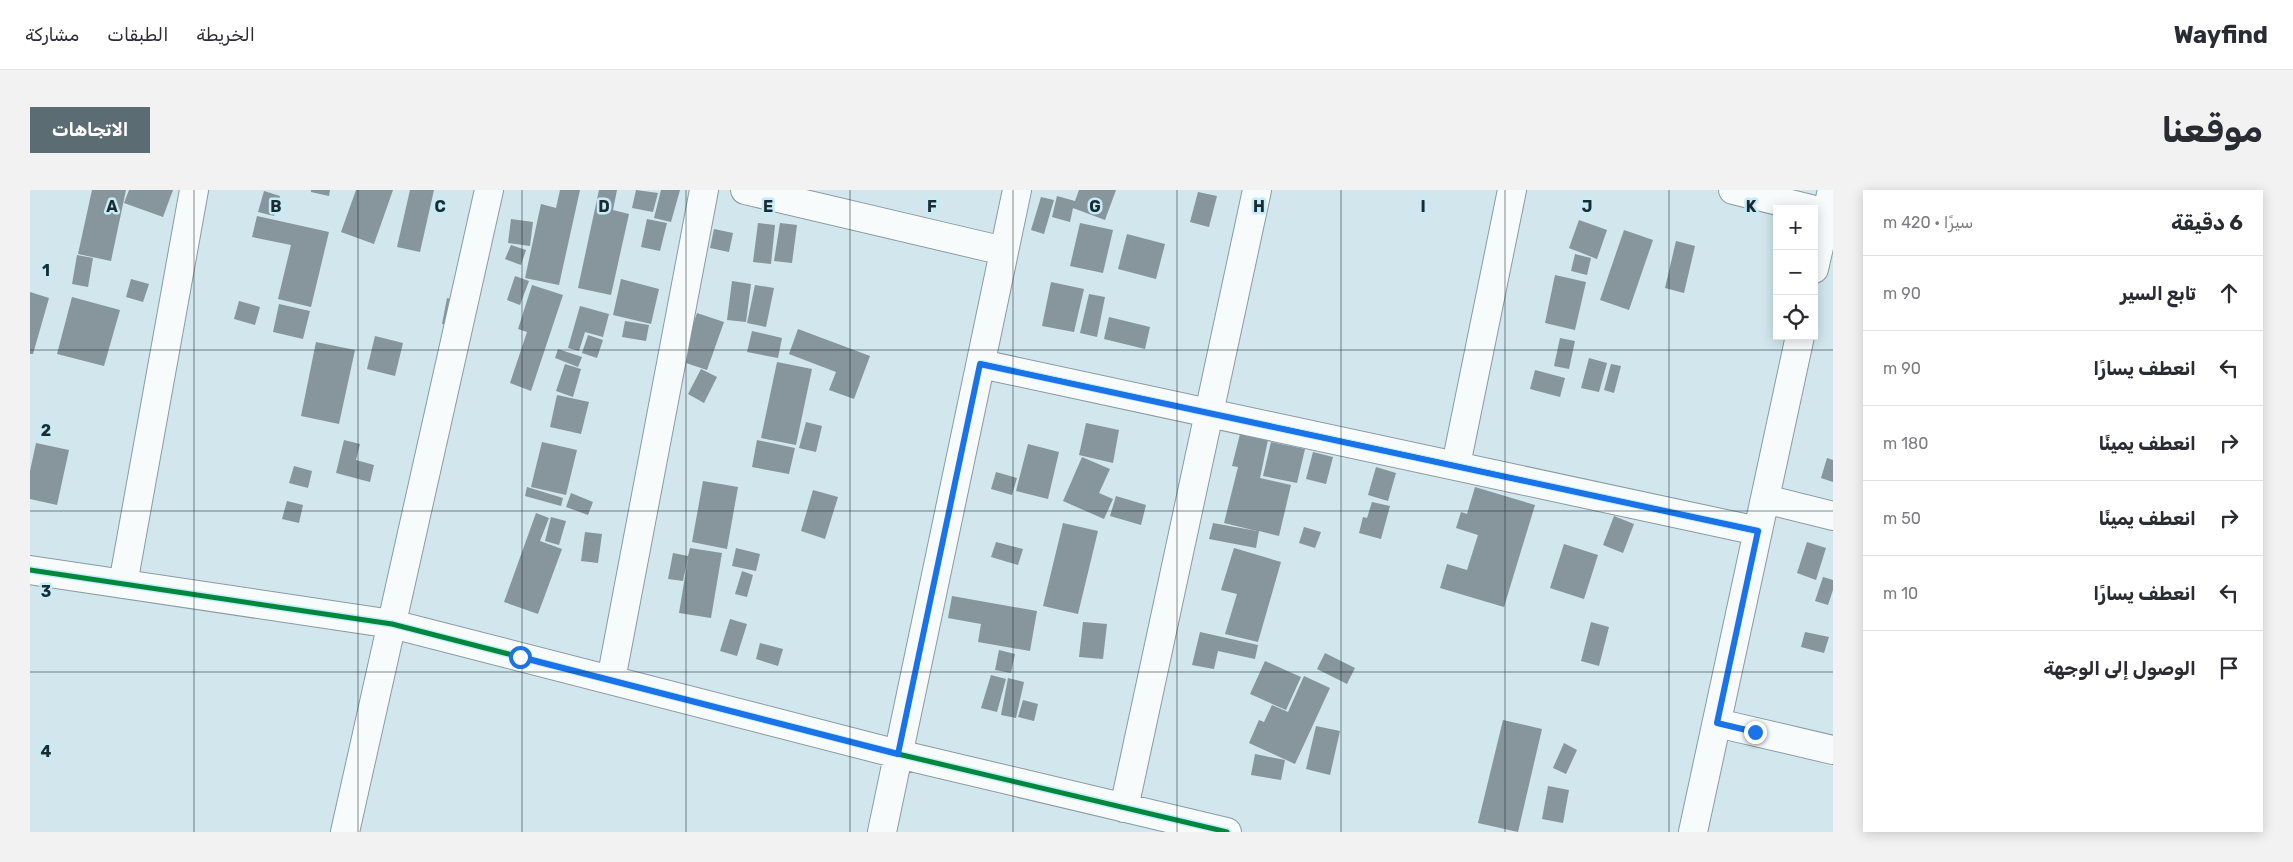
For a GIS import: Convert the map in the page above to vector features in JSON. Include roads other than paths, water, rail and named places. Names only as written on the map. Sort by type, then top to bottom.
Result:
[{"type":"street","points":[[123,584],[194,190]]},
{"type":"street","points":[[345,832],[490,190]]},
{"type":"street","points":[[611,680],[704,190]]},
{"type":"street","points":[[745,190],[1004,251]]},
{"type":"street","points":[[882,832],[1017,190]]},
{"type":"street","points":[[1124,808],[1257,190]]},
{"type":"street","points":[[1456,465],[1512,190]]},
{"type":"street","points":[[1734,190],[1821,205],[1816,250]]},
{"type":"street","points":[[1693,832],[1799,340]]},
{"type":"street","points":[[980,364],[1209,411],[1758,531]]},
{"type":"street","points":[[1765,499],[1833,516]]},
{"type":"street","points":[[30,570],[392,624],[898,754],[1226,832]]},
{"type":"street","points":[[1717,723],[1833,750]]}]
